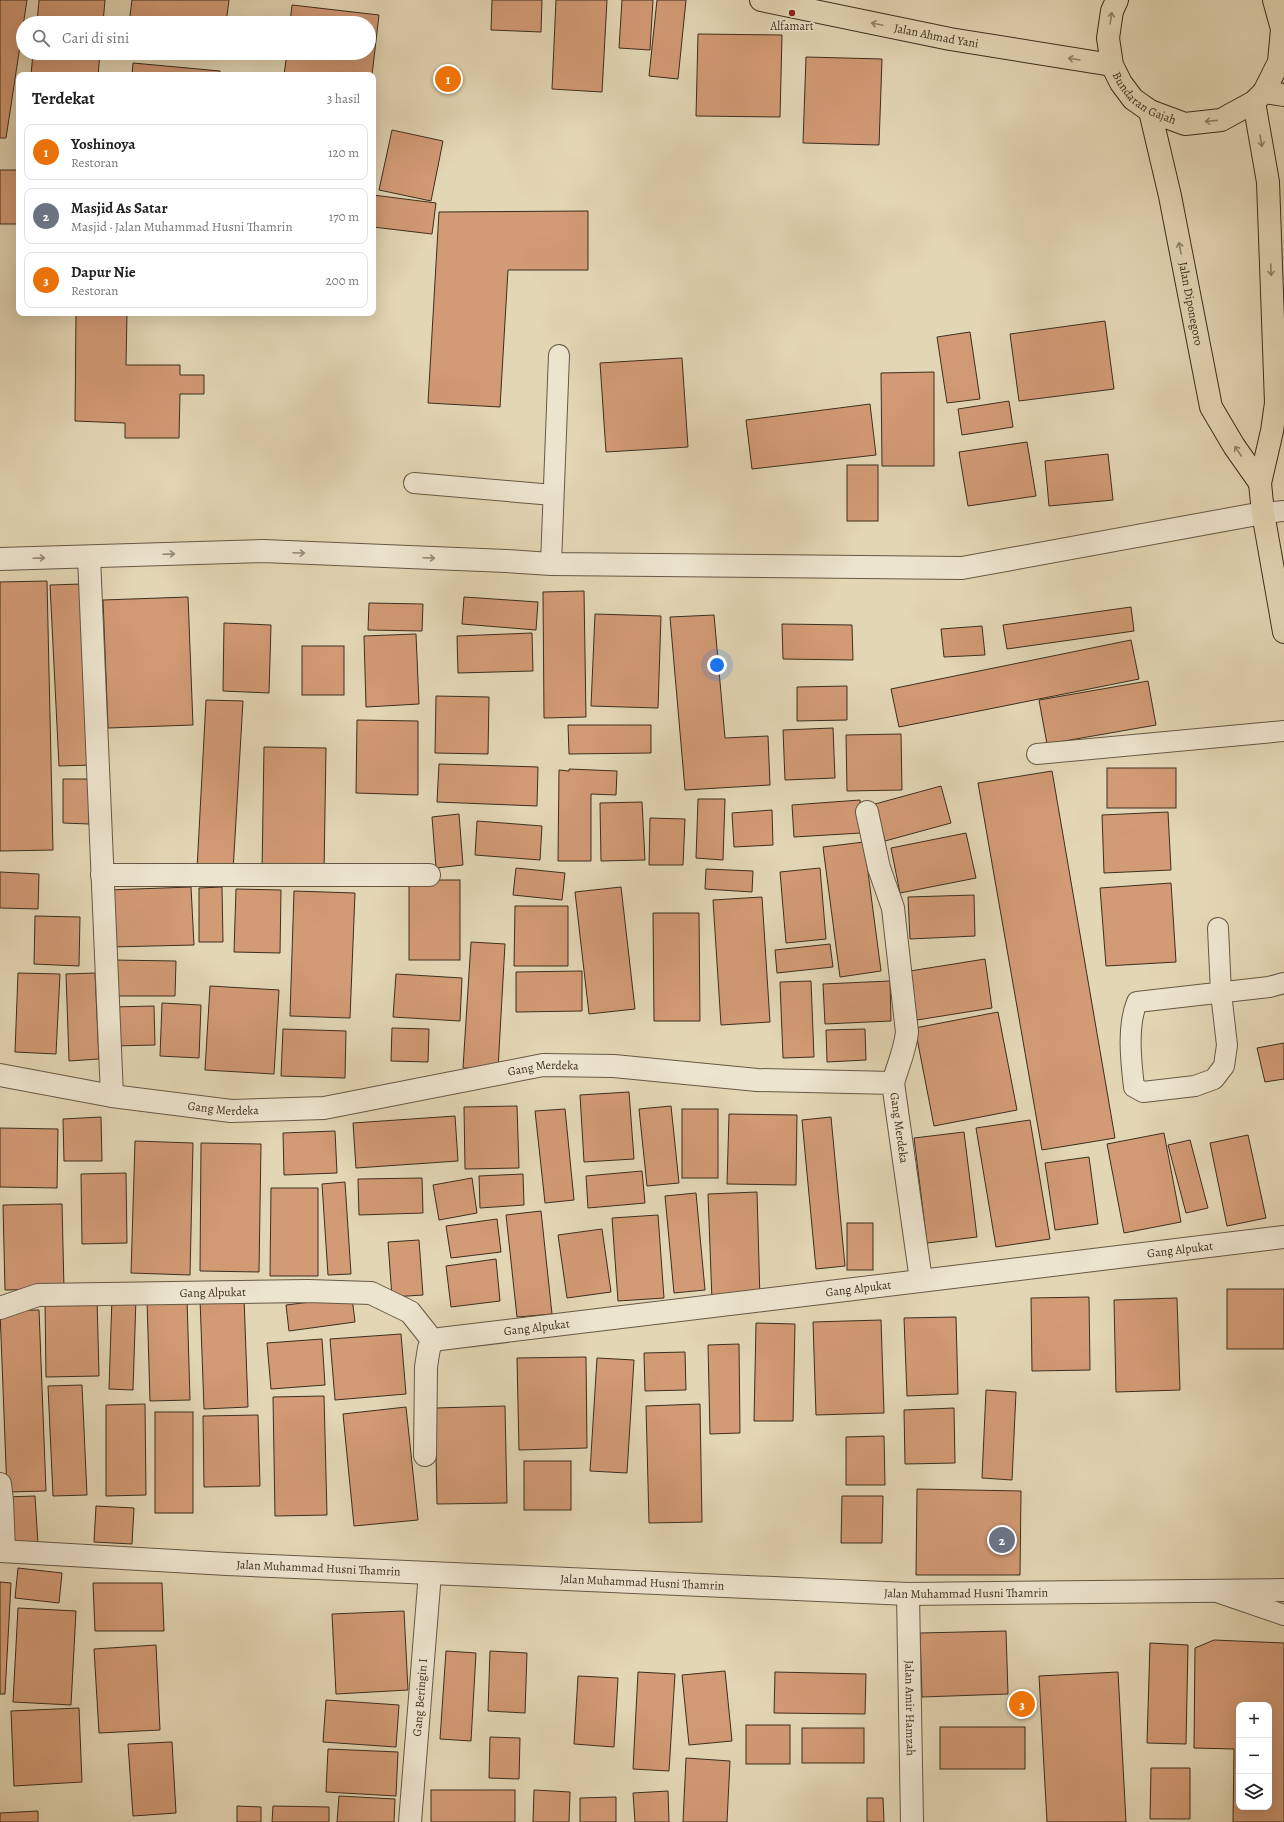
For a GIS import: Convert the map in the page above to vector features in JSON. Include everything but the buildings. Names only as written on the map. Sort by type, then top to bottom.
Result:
[{"type":"main road","name":"Jalan Ahmad Yani","points":[[761,0],[950,39],[1112,65]]},
{"type":"main road","name":"Bundaran Gajah","points":[[1117,0],[1112,11],[1108,38],[1112,65],[1121,83],[1133,99],[1150,112],[1185,124],[1221,120],[1267,96]]},
{"type":"main road","points":[[1267,96],[1279,62],[1282,29],[1274,0]]},
{"type":"main road","points":[[1278,0],[1284,2]]},
{"type":"main road","name":"Jalan Diponegoro","points":[[1260,484],[1280,403],[1268,182],[1267,96]]},
{"type":"main road","name":"Jalan Diponegoro","points":[[1150,112],[1170,196],[1211,407],[1234,446],[1260,484],[1274,512],[1284,632]]},
{"type":"street","points":[[0,559],[263,551],[551,564],[962,568],[1274,512]]},
{"type":"street","points":[[89,557],[112,1096]]},
{"type":"street","points":[[867,812],[879,868],[892,908],[907,1032],[905,1049],[898,1064],[893,1083]]},
{"type":"street","points":[[102,875],[429,875]]},
{"type":"street","name":"Gang Merdeka","points":[[0,1075],[112,1096],[231,1111],[324,1108],[543,1065],[614,1066],[758,1080],[893,1083],[921,1280]]},
{"type":"street","name":"Gang Alpukat","points":[[0,1308],[38,1295],[301,1291],[371,1292],[410,1312],[433,1341],[921,1280],[1284,1237]]},
{"type":"street","points":[[425,1455],[426,1367],[429,1348],[433,1341]]},
{"type":"street","points":[[0,1484],[2,1501],[2,1551]]},
{"type":"street","name":"Jalan Muhammad Husni Thamrin","points":[[2,1551],[430,1573],[908,1594],[1284,1590]]},
{"type":"street","name":"Gang Beringin I","points":[[410,1822],[430,1573]]},
{"type":"street","name":"Jalan Amir Hamzah","points":[[908,1594],[912,1822]]},
{"type":"lane","points":[[551,564],[559,355]]},
{"type":"lane","points":[[414,483],[553,495]]},
{"type":"lane","points":[[1037,754],[1284,731]]},
{"type":"lane","points":[[1218,928],[1221,993],[1227,1045],[1224,1066],[1214,1079],[1195,1086],[1143,1092],[1134,1088],[1131,1059],[1133,1011],[1137,1002],[1221,993],[1269,987],[1284,983]]},
{"type":"lane","points":[[1214,1591],[1284,1615]]},
{"type":"place","name":"Alfamart","points":[[792,13]]},
{"type":"place","name":"Yoshinoya","points":[[448,79]]},
{"type":"place","name":"Masjid As Satar","points":[[1002,1540]]},
{"type":"place","name":"Dapur Nie","points":[[1022,1704]]}]
